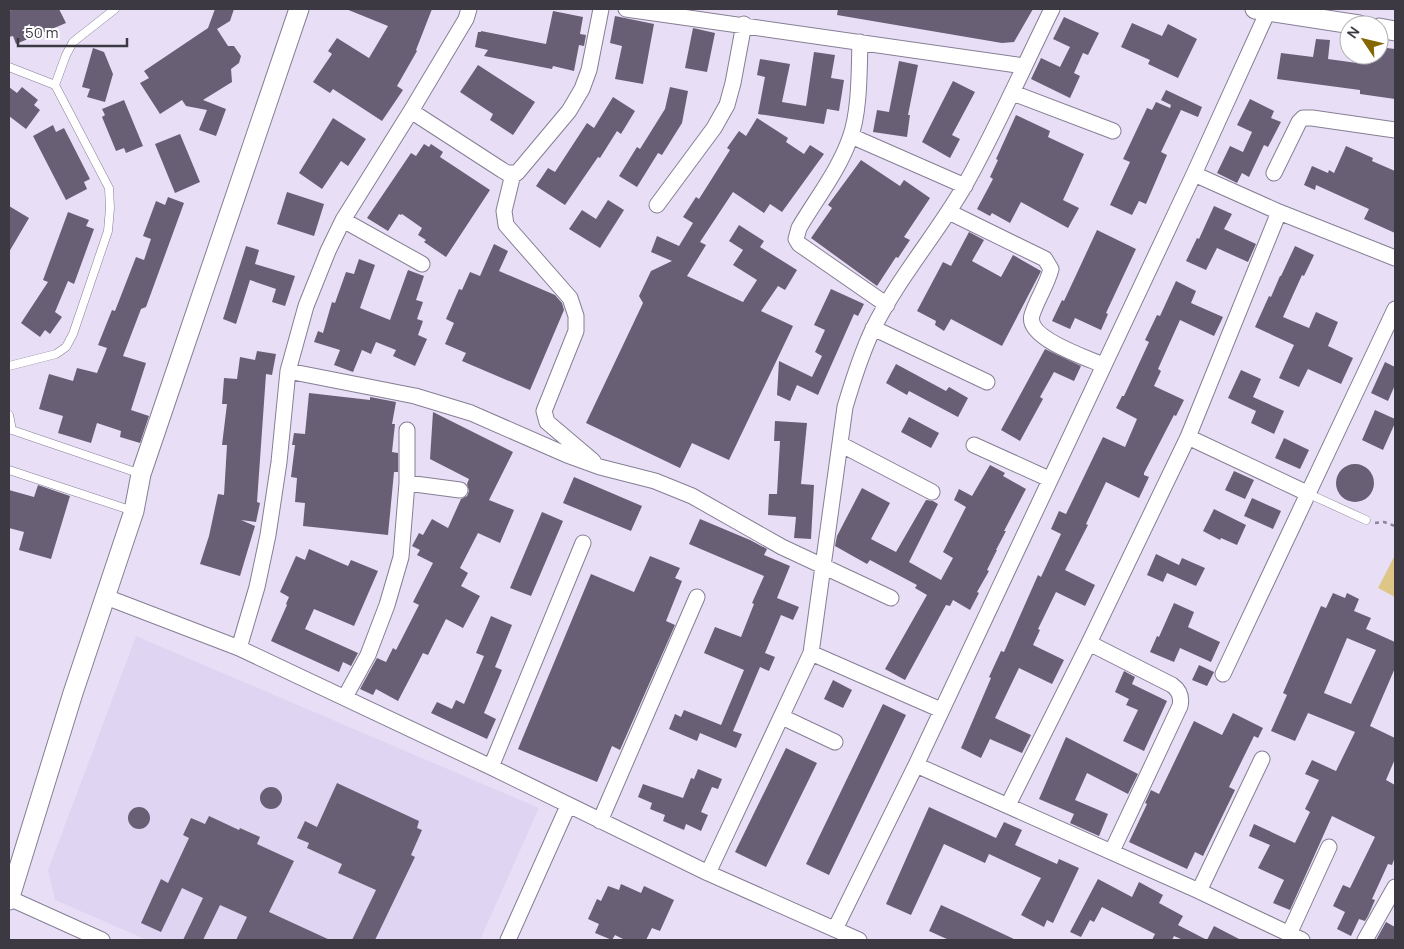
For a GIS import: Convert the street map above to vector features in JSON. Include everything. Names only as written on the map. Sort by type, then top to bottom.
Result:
[{"type":"street","points":[[102,940],[9,899],[73,693],[134,511],[141,474],[299,9]]},
{"type":"street","points":[[239,648],[257,587],[268,535],[279,462],[288,370],[306,306],[343,220],[466,19],[469,9]]},
{"type":"street","points":[[411,111],[502,170],[513,174],[517,173],[569,111],[582,89],[589,70],[601,9]]},
{"type":"street","points":[[626,9],[744,24],[1024,66]]},
{"type":"street","points":[[708,873],[811,653],[845,407],[856,369],[874,328],[887,305],[965,186],[1013,92],[1052,9]]},
{"type":"street","points":[[106,597],[239,648],[491,767],[600,822],[847,936],[940,710],[1194,174],[1262,10],[1339,22]]},
{"type":"street","points":[[657,205],[714,128],[727,105],[744,24]]},
{"type":"street","points":[[860,42],[857,92],[851,136],[841,159],[799,228],[796,239],[799,244],[887,305]]},
{"type":"street","points":[[1013,92],[1113,131]]},
{"type":"street","points":[[1274,173],[1299,122],[1303,118],[1395,130]]},
{"type":"street","points":[[851,136],[965,186]]},
{"type":"street","points":[[513,174],[504,211],[506,224],[570,298],[576,316],[576,331],[544,411],[547,422],[600,467]]},
{"type":"street","points":[[1194,174],[1279,212],[1395,258]]},
{"type":"street","points":[[948,212],[1045,259],[1051,269],[1031,318],[1034,329],[1049,341],[1103,365]]},
{"type":"street","points":[[1008,805],[1089,643],[1188,437],[1279,212]]},
{"type":"street","points":[[343,220],[422,264]]},
{"type":"street","points":[[1223,674],[1395,309]]},
{"type":"street","points":[[874,328],[987,382]]},
{"type":"street","points":[[288,370],[415,396],[471,413],[567,455],[600,467],[655,481],[692,496],[782,547],[891,598]]},
{"type":"street","points":[[345,698],[368,655],[393,586],[401,557],[407,483],[407,430]]},
{"type":"street","points":[[1188,437],[1309,494]]},
{"type":"street","points":[[840,444],[932,492]]},
{"type":"street","points":[[974,445],[1050,479]]},
{"type":"street","points":[[407,483],[460,490]]},
{"type":"street","points":[[491,767],[583,543]]},
{"type":"street","points":[[600,822],[697,597]]},
{"type":"street","points":[[1089,643],[1172,685],[1177,689],[1181,701],[1112,851]]},
{"type":"street","points":[[811,653],[940,710]]},
{"type":"street","points":[[782,717],[835,742]]},
{"type":"street","points":[[1199,891],[1262,759]]},
{"type":"street","points":[[916,765],[1112,851],[1295,938],[1329,847]]},
{"type":"street","points":[[508,940],[568,806]]},
{"type":"street","points":[[1365,940],[1395,887]]},
{"type":"lane","points":[[56,85],[66,55],[74,42],[115,9]]},
{"type":"lane","points":[[9,67],[56,85],[110,188],[108,231],[73,334],[66,346],[56,354],[9,366]]},
{"type":"lane","points":[[9,415],[10,429],[141,474]]},
{"type":"lane","points":[[9,470],[134,511]]},
{"type":"lane","points":[[1309,494],[1366,520]]},
{"type":"path","points":[[1366,520],[1375,523],[1384,522],[1395,526]]},
{"type":"shaded area","points":[[1395,555],[1395,597],[1378,588]]},
{"type":"shaded area","points":[[136,636],[539,808],[480,940],[147,940],[55,900],[48,870]]},
{"type":"building","points":[[13,9],[59,9],[66,23],[16,44],[13,36],[9,37],[9,11]]},
{"type":"building","points":[[215,9],[234,9],[230,21],[217,29],[228,46],[234,46],[241,56],[239,63],[231,69],[232,82],[203,100],[226,109],[216,136],[199,130],[207,110],[186,106],[182,100],[160,114],[140,83],[149,78],[144,71],[208,28]]},
{"type":"building","points":[[346,9],[432,9],[417,51],[397,86],[403,90],[382,121],[333,89],[330,93],[313,82],[332,54],[328,51],[337,38],[369,58],[388,26]]},
{"type":"building","points":[[838,9],[1033,9],[1014,42],[1002,43],[837,15]]},
{"type":"building","points":[[553,11],[583,17],[580,34],[586,35],[584,46],[579,45],[574,71],[553,66],[552,69],[484,56],[488,50],[475,47],[478,32],[481,31],[546,44]]},
{"type":"building","points":[[615,16],[654,24],[643,84],[615,79],[622,46],[610,43]]},
{"type":"building","points":[[1064,17],[1099,33],[1088,55],[1083,53],[1074,73],[1080,76],[1070,98],[1031,79],[1041,58],[1060,67],[1070,47],[1053,39]]},
{"type":"building","points":[[1132,23],[1162,36],[1168,24],[1197,39],[1178,78],[1148,64],[1150,60],[1121,47]]},
{"type":"building","points":[[693,28],[715,33],[707,72],[685,68]]},
{"type":"building","points":[[1316,39],[1330,40],[1328,59],[1339,61],[1339,65],[1389,65],[1389,48],[1395,49],[1395,99],[1360,94],[1360,90],[1277,79],[1281,53],[1313,57]]},
{"type":"building","points":[[93,48],[104,52],[113,74],[105,102],[87,97],[90,89],[82,87]]},
{"type":"building","points":[[814,52],[835,55],[831,78],[844,80],[839,111],[827,109],[824,124],[758,114],[765,77],[757,75],[760,59],[790,64],[782,102],[806,106]]},
{"type":"building","points":[[899,61],[918,65],[908,115],[910,115],[907,137],[873,132],[877,110],[889,112]]},
{"type":"building","points":[[478,65],[535,102],[513,135],[490,120],[493,114],[460,92]]},
{"type":"building","points":[[953,81],[975,92],[952,135],[960,139],[950,158],[922,142]]},
{"type":"building","points":[[9,87],[17,93],[22,87],[38,100],[34,105],[40,110],[26,129],[9,116]]},
{"type":"building","points":[[670,87],[688,91],[682,123],[662,155],[658,153],[637,187],[619,176],[637,147],[640,149],[665,109]]},
{"type":"building","points":[[1166,90],[1202,107],[1198,117],[1181,110],[1161,152],[1167,155],[1146,204],[1139,201],[1132,215],[1110,205],[1130,162],[1123,159],[1147,108],[1152,110],[1156,102],[1170,108],[1171,105],[1161,100]]},
{"type":"building","points":[[613,97],[635,111],[621,134],[617,131],[600,158],[598,157],[565,205],[536,186],[548,168],[555,172],[587,123],[594,128]]},
{"type":"building","points":[[1250,99],[1274,111],[1271,118],[1281,122],[1268,147],[1264,145],[1249,177],[1242,173],[1237,183],[1217,173],[1230,146],[1243,152],[1252,132],[1237,125]]},
{"type":"building","points":[[124,100],[143,146],[126,153],[124,148],[116,151],[102,117],[105,115],[102,109]]},
{"type":"building","points":[[1016,115],[1050,131],[1048,137],[1084,154],[1063,200],[1079,208],[1068,228],[1021,202],[1010,223],[992,213],[990,216],[977,209],[993,179],[990,177],[998,160],[996,159]]},
{"type":"building","points":[[333,118],[366,139],[348,166],[341,161],[322,189],[299,173]]},
{"type":"building","points":[[757,118],[788,138],[786,142],[804,154],[810,145],[824,154],[782,212],[770,204],[764,213],[733,192],[700,242],[706,245],[687,276],[743,302],[757,280],[733,265],[743,250],[729,241],[739,225],[764,241],[760,247],[797,270],[785,290],[778,286],[761,311],[793,326],[729,460],[692,443],[680,468],[586,423],[643,303],[639,296],[651,271],[672,261],[651,252],[657,236],[679,246],[693,223],[683,217],[696,197],[699,199],[730,150],[727,148],[739,131],[746,136]]},
{"type":"building","points":[[53,125],[56,132],[64,128],[90,179],[84,182],[87,189],[66,200],[33,136]]},
{"type":"building","points":[[180,134],[200,182],[175,193],[155,144]]},
{"type":"building","points":[[424,144],[429,147],[431,144],[443,152],[440,157],[490,190],[446,257],[424,242],[426,240],[418,235],[422,228],[402,214],[399,214],[388,231],[367,218],[411,153],[416,156]]},
{"type":"building","points":[[1346,146],[1373,158],[1372,161],[1395,171],[1395,233],[1364,219],[1369,209],[1316,185],[1315,190],[1304,185],[1312,166],[1328,173],[1329,170],[1334,173]]},
{"type":"building","points":[[861,160],[900,186],[904,180],[930,198],[904,237],[910,240],[877,286],[811,238],[832,208],[828,205]]},
{"type":"building","points":[[287,192],[324,204],[314,236],[277,224]]},
{"type":"building","points":[[168,197],[184,203],[146,307],[141,309],[123,356],[146,363],[131,410],[149,416],[140,443],[120,437],[121,431],[97,423],[91,443],[58,433],[63,416],[39,409],[49,374],[73,381],[77,368],[97,373],[107,348],[98,345],[112,310],[115,311],[136,257],[144,260],[151,239],[143,236],[156,201],[165,205]]},
{"type":"building","points":[[608,200],[624,210],[600,248],[569,229],[582,210],[596,219]]},
{"type":"building","points":[[9,206],[29,218],[9,252]]},
{"type":"building","points":[[1214,206],[1232,214],[1224,229],[1256,244],[1248,262],[1217,248],[1206,270],[1186,261],[1197,238],[1199,239]]},
{"type":"building","points":[[68,212],[89,220],[86,226],[94,229],[74,284],[68,281],[55,312],[62,317],[50,334],[45,330],[40,337],[21,323],[48,282],[43,280]]},
{"type":"building","points":[[1097,230],[1136,249],[1106,313],[1108,314],[1101,330],[1075,318],[1070,329],[1052,321],[1062,300],[1064,301]]},
{"type":"building","points":[[969,232],[984,240],[972,261],[1001,277],[1013,255],[1041,271],[1002,346],[951,319],[944,331],[935,325],[936,321],[917,311],[943,262],[951,266]]},
{"type":"building","points":[[494,244],[508,251],[499,271],[555,295],[562,303],[564,310],[530,390],[462,361],[466,353],[445,344],[454,323],[446,319],[459,289],[462,290],[470,272],[480,276]]},
{"type":"building","points":[[246,246],[259,250],[255,264],[295,276],[285,306],[272,302],[276,289],[250,280],[236,324],[223,319]]},
{"type":"building","points":[[1295,246],[1314,255],[1304,276],[1302,275],[1283,317],[1309,328],[1316,312],[1338,322],[1328,346],[1353,358],[1341,384],[1308,369],[1299,387],[1279,378],[1294,345],[1255,327]]},
{"type":"building","points":[[359,259],[375,265],[360,308],[390,320],[408,270],[424,276],[416,300],[423,302],[417,319],[423,321],[418,335],[427,339],[415,366],[393,356],[396,350],[376,342],[371,354],[362,350],[353,372],[334,365],[340,350],[314,342],[318,331],[323,333],[332,302],[335,303],[346,272],[354,274]]},
{"type":"building","points":[[1176,281],[1196,291],[1191,303],[1223,317],[1214,336],[1180,320],[1158,369],[1161,371],[1154,386],[1184,400],[1176,416],[1174,415],[1144,473],[1144,475],[1149,477],[1139,498],[1106,482],[1086,524],[1088,525],[1065,570],[1095,585],[1085,606],[1056,592],[1038,629],[1040,630],[1033,645],[1064,660],[1052,684],[1019,668],[995,718],[1031,735],[1022,753],[990,739],[981,758],[961,748],[991,678],[989,677],[1001,651],[1004,652],[1038,575],[1041,577],[1061,534],[1051,529],[1059,511],[1066,514],[1103,437],[1125,447],[1137,419],[1116,408],[1122,396],[1124,396],[1149,342],[1145,340],[1157,315],[1160,316]]},
{"type":"building","points":[[831,289],[864,304],[858,316],[854,314],[818,395],[797,385],[790,401],[777,395],[779,361],[812,377],[822,356],[815,352],[825,330],[814,325]]},
{"type":"building","points":[[1045,349],[1081,366],[1074,381],[1054,372],[1040,397],[1043,399],[1020,441],[1001,430]]},
{"type":"building","points":[[257,351],[276,354],[272,375],[266,374],[257,502],[260,503],[256,522],[241,520],[255,526],[240,576],[200,564],[209,536],[218,494],[224,495],[227,445],[222,445],[227,404],[222,404],[224,378],[237,379],[240,357],[255,360]]},
{"type":"building","points":[[1385,362],[1395,367],[1395,385],[1388,401],[1371,393]]},
{"type":"building","points":[[896,364],[946,391],[949,387],[968,398],[958,417],[909,391],[907,395],[886,383]]},
{"type":"building","points":[[1241,370],[1261,379],[1253,397],[1284,411],[1274,434],[1251,423],[1256,411],[1228,398]]},
{"type":"building","points":[[309,393],[370,400],[370,397],[396,402],[392,424],[395,424],[392,452],[398,453],[398,472],[394,472],[388,535],[303,526],[305,503],[295,502],[297,478],[291,477],[295,445],[292,445],[294,433],[305,434]]},
{"type":"building","points":[[1375,410],[1395,419],[1383,450],[1362,440]]},
{"type":"building","points":[[433,412],[513,452],[489,500],[514,510],[500,543],[478,533],[460,568],[468,573],[461,586],[480,596],[463,628],[446,619],[428,655],[423,653],[398,701],[376,689],[373,695],[360,689],[377,658],[386,662],[393,648],[396,650],[419,605],[413,602],[433,563],[417,555],[420,550],[412,546],[419,533],[423,535],[432,519],[448,528],[461,499],[467,496],[469,491],[467,484],[469,479],[430,459]]},
{"type":"building","points":[[909,417],[939,433],[931,448],[901,432]]},
{"type":"building","points":[[775,421],[807,423],[801,484],[814,485],[811,539],[794,538],[796,517],[768,515],[769,494],[777,494],[780,441],[774,441]]},
{"type":"building","points":[[1284,438],[1309,450],[1300,469],[1275,458]]},
{"type":"building","points":[[1355,464],[1362,465],[1368,470],[1373,476],[1373,490],[1368,496],[1362,501],[1355,502],[1348,501],[1342,496],[1337,490],[1336,483],[1337,476],[1342,470],[1348,465]]},
{"type":"building","points":[[990,465],[1005,473],[1003,476],[1026,489],[1004,531],[1006,531],[987,570],[989,571],[977,592],[979,593],[970,610],[953,600],[950,606],[946,605],[905,680],[885,669],[927,595],[915,588],[917,585],[870,560],[867,564],[835,546],[837,536],[862,488],[890,503],[871,539],[896,552],[926,500],[933,501],[938,504],[909,562],[941,580],[953,558],[943,552],[966,507],[954,500],[959,489],[972,496]]},
{"type":"building","points":[[1234,471],[1254,480],[1245,499],[1225,490]]},
{"type":"building","points":[[574,477],[642,506],[631,531],[563,503]]},
{"type":"building","points":[[38,485],[70,496],[51,559],[19,550],[24,532],[9,528],[9,490],[34,497]]},
{"type":"building","points":[[1252,498],[1281,511],[1273,529],[1244,516]]},
{"type":"building","points":[[1214,509],[1246,525],[1237,545],[1221,538],[1220,540],[1203,531]]},
{"type":"building","points":[[542,512],[563,521],[531,596],[510,588]]},
{"type":"building","points":[[700,519],[750,540],[767,549],[764,555],[790,566],[777,598],[799,607],[793,620],[781,615],[765,653],[775,657],[769,671],[760,667],[733,731],[742,734],[736,748],[700,733],[697,741],[669,729],[675,714],[681,717],[684,710],[721,725],[744,670],[704,653],[715,627],[741,637],[754,604],[752,603],[764,576],[689,544]]},
{"type":"building","points":[[309,549],[348,566],[351,560],[378,571],[354,626],[314,609],[305,629],[358,653],[351,666],[343,662],[339,672],[271,641],[289,597],[280,592],[296,556],[305,560]]},
{"type":"building","points":[[1156,554],[1179,565],[1182,558],[1205,568],[1196,586],[1167,573],[1163,582],[1147,575]]},
{"type":"building","points":[[650,556],[680,568],[675,578],[682,581],[666,621],[675,625],[620,750],[612,746],[597,782],[518,749],[591,574],[634,592]]},
{"type":"building","points":[[1333,593],[1345,598],[1347,593],[1359,599],[1354,611],[1371,618],[1366,629],[1395,642],[1395,668],[1370,726],[1395,738],[1395,759],[1386,780],[1395,785],[1395,857],[1392,865],[1388,864],[1372,899],[1375,900],[1368,916],[1365,921],[1359,919],[1351,936],[1337,929],[1345,912],[1333,906],[1343,885],[1350,888],[1375,837],[1332,816],[1290,910],[1273,903],[1284,880],[1258,868],[1270,845],[1249,836],[1254,824],[1295,843],[1310,812],[1305,809],[1319,780],[1305,774],[1312,760],[1336,771],[1355,732],[1308,713],[1295,741],[1271,731],[1287,695],[1283,693],[1321,606],[1326,608]],"holes":[[[1347,638],[1376,650],[1351,704],[1324,693]]]},
{"type":"building","points":[[1174,603],[1194,612],[1188,627],[1220,642],[1211,662],[1180,648],[1174,662],[1150,652]]},
{"type":"building","points":[[491,616],[512,625],[495,667],[502,670],[484,713],[496,719],[487,739],[431,713],[437,702],[452,709],[456,700],[464,704],[484,656],[476,653]]},
{"type":"building","points":[[1199,665],[1214,672],[1207,686],[1192,680]]},
{"type":"building","points":[[1124,671],[1135,677],[1132,684],[1167,701],[1144,751],[1123,741],[1138,710],[1126,705],[1129,699],[1115,692]]},
{"type":"building","points":[[833,680],[852,690],[843,708],[824,699]]},
{"type":"building","points":[[883,704],[906,715],[829,875],[806,864]]},
{"type":"building","points":[[1233,713],[1263,728],[1258,738],[1254,736],[1229,787],[1235,790],[1203,856],[1195,852],[1187,869],[1129,842],[1147,804],[1145,803],[1151,790],[1159,794],[1194,721],[1222,735]]},
{"type":"building","points":[[1066,737],[1138,774],[1128,794],[1087,773],[1075,800],[1108,814],[1099,836],[1070,823],[1074,814],[1039,799]]},
{"type":"building","points":[[786,748],[817,763],[766,867],[735,852]]},
{"type":"building","points":[[698,769],[722,779],[718,789],[712,787],[701,812],[708,815],[701,831],[686,824],[684,830],[663,821],[665,815],[650,809],[652,803],[638,797],[643,784],[683,798],[691,778],[694,779]]},
{"type":"building","points":[[337,783],[419,821],[417,828],[422,830],[411,855],[415,857],[375,940],[352,940],[376,890],[338,873],[342,864],[307,848],[309,843],[297,838],[305,821],[317,827]]},
{"type":"building","points":[[271,787],[279,790],[282,798],[279,806],[271,809],[263,806],[260,798],[263,790]]},
{"type":"building","points":[[139,807],[147,810],[150,818],[147,826],[139,829],[131,826],[128,818],[131,810]]},
{"type":"building","points":[[929,807],[996,838],[1004,822],[1022,830],[1015,845],[1057,864],[1059,859],[1079,868],[1053,923],[1047,920],[1044,927],[1021,915],[1041,878],[989,854],[985,863],[944,844],[911,915],[886,904]]},
{"type":"building","points":[[209,816],[239,830],[240,828],[260,837],[257,844],[294,861],[269,912],[330,940],[236,940],[247,917],[220,905],[203,940],[183,940],[203,898],[182,888],[161,932],[141,923],[161,879],[168,883],[189,838],[183,835],[191,818],[205,824]]},
{"type":"building","points":[[1098,879],[1132,897],[1139,882],[1163,895],[1159,903],[1183,916],[1178,925],[1207,940],[1183,940],[1174,936],[1172,940],[1152,940],[1155,934],[1102,907],[1094,922],[1090,920],[1081,937],[1070,932]]},
{"type":"building","points":[[621,884],[641,893],[644,886],[674,900],[660,931],[652,928],[646,940],[625,940],[615,935],[612,940],[595,933],[599,924],[588,919],[597,899],[601,901],[608,886],[619,890]]},
{"type":"building","points":[[941,905],[1016,940],[949,940],[929,931]]},
{"type":"building","points":[[1386,922],[1395,927],[1395,940],[1376,940]]},
{"type":"building","points":[[1214,926],[1241,940],[1207,940]]}]
